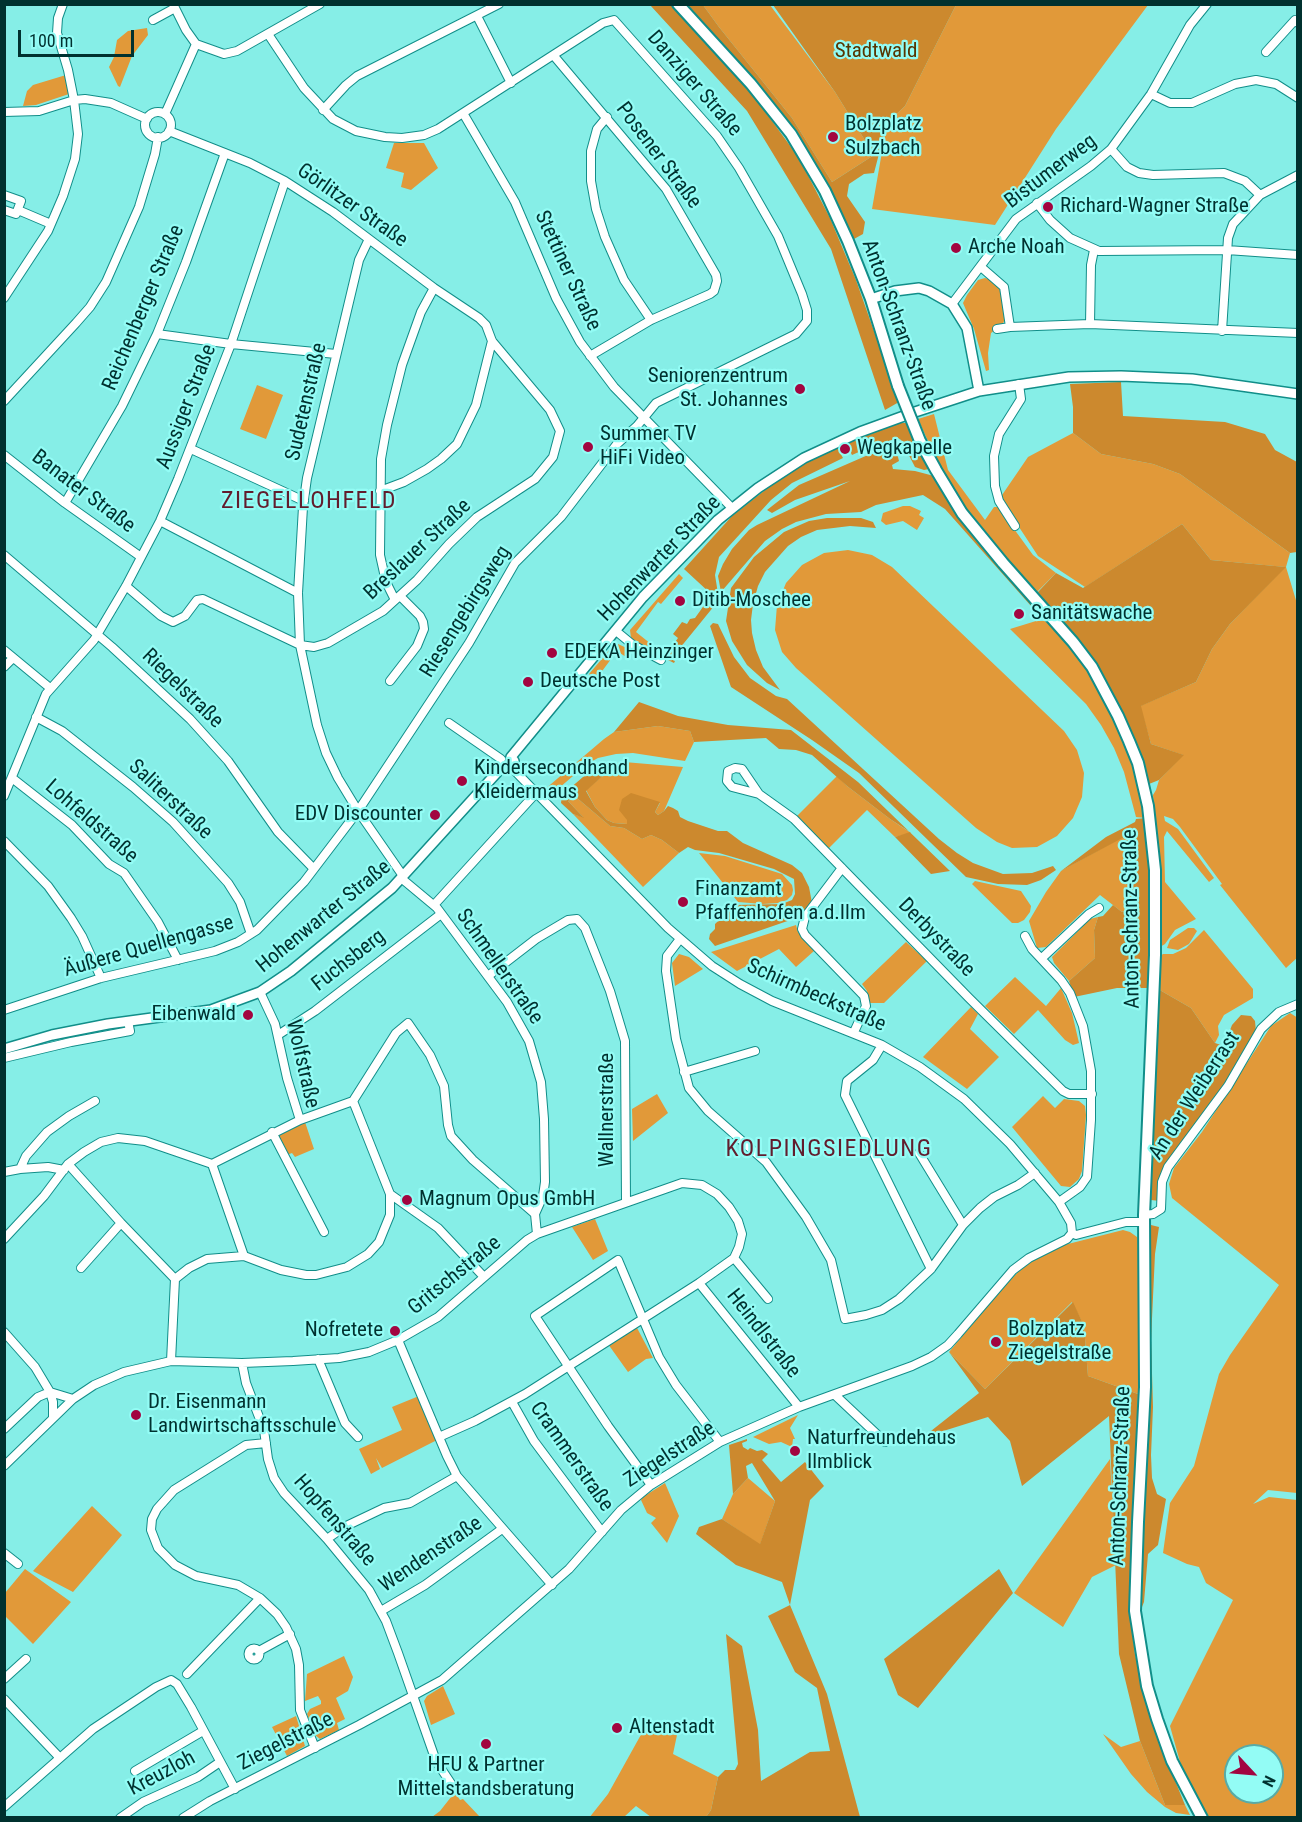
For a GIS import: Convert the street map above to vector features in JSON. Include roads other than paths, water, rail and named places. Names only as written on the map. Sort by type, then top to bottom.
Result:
[{"type":"main road","name":"Anton-Schranz-Straße","points":[[678,4],[751,84],[791,134],[825,191],[848,241],[872,299],[898,386],[920,441],[962,513],[1088,661],[1118,716],[1137,763],[1148,806],[1155,870],[1155,955],[1144,1218],[1145,1387],[1136,1611],[1147,1686],[1157,1719],[1172,1761],[1202,1818]]},
{"type":"street","points":[[4,298],[8,285],[38,248],[51,224],[66,189],[75,159],[78,134],[74,100],[57,33],[58,18],[63,4]]},
{"type":"street","points":[[153,20],[174,6],[196,44],[219,53],[233,53],[320,4]]},
{"type":"street","points":[[323,110],[357,76],[499,4]]},
{"type":"street","name":"Bistumerweg","points":[[952,304],[1016,219],[1091,166],[1111,149],[1151,94],[1190,25],[1207,4]]},
{"type":"street","points":[[477,16],[511,83]]},
{"type":"street","name":"Danziger Straße","points":[[268,34],[304,88],[323,110],[356,131],[385,138],[402,138],[431,132],[607,21],[614,20],[618,23],[711,129],[729,153],[778,236],[807,310],[807,321],[796,334],[656,403],[644,417]]},
{"type":"street","points":[[1266,52],[1294,20],[1298,22]]},
{"type":"street","points":[[165,114],[196,44]]},
{"type":"street","name":"Posener Straße","points":[[554,56],[666,189],[716,275],[716,286],[710,294],[651,320],[590,356]]},
{"type":"street","points":[[1151,94],[1170,103],[1192,103],[1235,84],[1256,80],[1276,84],[1298,98]]},
{"type":"street","points":[[4,112],[39,111],[74,100],[86,99],[111,103],[147,118]]},
{"type":"street","points":[[156,112],[165,114],[170,120],[169,131],[158,138],[151,136],[145,124],[147,118],[156,112]]},
{"type":"street","name":"Stettiner Straße","points":[[463,113],[515,202],[556,298],[571,328],[590,356],[614,387],[732,508]]},
{"type":"street","points":[[607,117],[597,129],[591,151],[591,181],[595,203],[605,237],[624,280],[651,320]]},
{"type":"street","name":"Görlitzer Straße","points":[[169,131],[225,153],[285,181],[333,212],[434,288],[483,321],[492,341]]},
{"type":"street","points":[[4,401],[90,307],[106,282],[139,207],[153,163],[158,138]]},
{"type":"street","points":[[1111,149],[1127,167],[1139,173],[1153,175],[1224,173],[1245,181],[1260,195]]},
{"type":"street","name":"Reichenberger Straße","points":[[65,503],[122,406],[157,334],[186,262],[225,153]]},
{"type":"street","points":[[1221,331],[1228,238],[1233,224],[1260,195],[1298,176]]},
{"type":"street","name":"Aussiger Straße","points":[[4,796],[36,717],[51,688],[97,635],[160,521],[231,344],[285,181]]},
{"type":"street","points":[[4,195],[21,201],[16,214],[4,210]]},
{"type":"street","points":[[1037,203],[1063,232],[1094,250],[1104,252],[1227,250],[1298,255]]},
{"type":"street","points":[[18,210],[51,224]]},
{"type":"street","name":"Sudetenstraße","points":[[369,239],[359,260],[313,450],[304,501],[298,593],[300,645],[317,726],[326,753],[358,811],[402,877]]},
{"type":"street","points":[[1090,324],[1091,265],[1094,250]]},
{"type":"street","points":[[981,267],[1004,287],[1010,327]]},
{"type":"street","points":[[390,681],[417,646],[424,629],[420,616],[398,598],[386,582],[380,555],[381,459],[396,387],[421,312],[434,288]]},
{"type":"street","points":[[872,299],[895,291],[919,288],[952,304],[967,328],[979,391]]},
{"type":"street","points":[[997,329],[1090,324],[1298,333]]},
{"type":"street","points":[[157,334],[336,354]]},
{"type":"street","points":[[380,491],[404,482],[427,469],[457,444],[476,405],[492,341]]},
{"type":"street","name":"Breslauer Straße","points":[[300,645],[314,647],[328,643],[374,617],[417,580],[464,529],[484,513],[528,485],[553,457],[560,431],[554,416],[492,341]]},
{"type":"street","points":[[915,412],[979,391],[1069,377],[1121,376],[1192,379],[1298,394]]},
{"type":"street","points":[[1015,526],[999,501],[995,486],[994,456],[999,434],[1021,399],[1019,384]]},
{"type":"street","name":"Hohenwarter Straße","points":[[4,1048],[52,1035],[128,1021],[211,1010],[260,992],[291,971],[402,877],[506,763],[673,565],[732,508],[804,458],[860,432],[904,416]]},
{"type":"street","name":"Riesengebirgsweg","points":[[358,811],[469,643],[515,563],[561,517],[617,444],[644,417]]},
{"type":"street","points":[[191,448],[304,501]]},
{"type":"street","name":"Banater Straße","points":[[4,455],[65,503],[141,557]]},
{"type":"street","points":[[160,521],[298,593]]},
{"type":"street","name":"Riegelstraße","points":[[4,555],[97,635],[210,740],[231,765],[247,791],[278,832],[314,869]]},
{"type":"street","points":[[126,586],[161,616],[173,622],[185,616],[196,600],[203,599],[300,645]]},
{"type":"street","points":[[616,631],[639,648],[661,660]]},
{"type":"street","points":[[4,650],[51,688]]},
{"type":"street","points":[[4,667],[13,658]]},
{"type":"street","name":"Saliterstraße","points":[[36,717],[62,731],[173,822],[228,883],[240,902],[252,934]]},
{"type":"street","name":"Schirmbeckstraße","points":[[449,723],[506,763],[680,939],[712,966],[757,994],[882,1044],[920,1066],[964,1099],[1004,1137],[1059,1202],[1071,1223],[1072,1233]]},
{"type":"street","name":"Lohfeldstraße","points":[[12,778],[72,825],[109,864],[124,873],[158,922],[178,960]]},
{"type":"street","points":[[434,905],[537,792]]},
{"type":"street","name":"Derbystraße","points":[[759,794],[788,814],[1063,1091],[1072,1094],[1092,1094]]},
{"type":"street","name":"Äußere Quellengasse","points":[[4,1010],[101,978],[215,951],[238,942],[252,934],[276,911],[314,869],[358,811]]},
{"type":"street","points":[[4,841],[48,886],[71,918],[101,978]]},
{"type":"street","points":[[842,868],[805,917],[802,929],[805,935],[864,996],[866,1006],[854,1032]]},
{"type":"street","name":"Schmellerstraße","points":[[402,877],[434,905],[488,976],[523,1028],[534,1054],[541,1082],[546,1174],[543,1196],[535,1214],[537,1234]]},
{"type":"street","points":[[1042,958],[1089,914],[1099,908]]},
{"type":"street","name":"Fuchsberg","points":[[278,1035],[315,1011],[441,914]]},
{"type":"street","name":"Wallnerstraße","points":[[488,976],[536,939],[568,920],[577,919],[585,928],[610,991],[625,1041],[626,1202]]},
{"type":"street","points":[[1025,936],[1032,949],[1070,993],[1081,1020],[1091,1071],[1090,1143],[1085,1181],[1059,1202]]},
{"type":"street","points":[[680,939],[670,950],[665,962],[676,1039],[690,1088],[698,1100],[766,1162],[806,1217],[831,1260],[845,1319],[866,1316],[882,1310],[899,1299],[930,1269],[963,1225],[986,1202],[1035,1173]]},
{"type":"street","name":"Wolfstraße","points":[[212,1164],[300,1120],[272,1015],[260,992]]},
{"type":"street","name":"An der Weiberrast","points":[[1144,1218],[1161,1209],[1162,1182],[1168,1167],[1228,1086],[1261,1029],[1279,1012],[1298,1004]]},
{"type":"street","points":[[4,1058],[130,1031],[128,1021]]},
{"type":"street","points":[[300,1120],[353,1101],[390,1042],[408,1023],[430,1055],[444,1086],[447,1125],[451,1136],[473,1160],[535,1214]]},
{"type":"street","points":[[882,1044],[873,1060],[847,1082],[845,1095],[930,1269]]},
{"type":"street","points":[[684,1071],[755,1051]]},
{"type":"street","points":[[20,1169],[26,1156],[47,1132],[95,1101]]},
{"type":"street","points":[[175,1279],[189,1268],[207,1259],[244,1256],[281,1270],[306,1275],[324,1274],[347,1267],[368,1254],[379,1242],[390,1215],[390,1194],[353,1101]]},
{"type":"street","points":[[272,1132],[324,1232]]},
{"type":"street","points":[[4,1239],[44,1196],[66,1167],[92,1146],[118,1138],[145,1141],[212,1164],[244,1256]]},
{"type":"street","points":[[919,1153],[963,1225]]},
{"type":"street","points":[[4,1172],[66,1167],[175,1279],[171,1361]]},
{"type":"street","name":"Gritschstraße","points":[[4,1466],[36,1437],[52,1417],[72,1399],[94,1385],[124,1372],[171,1361],[242,1363],[318,1359],[359,1354],[399,1340],[438,1317],[537,1234],[682,1183],[702,1185],[723,1200],[738,1221],[742,1234],[734,1258]]},
{"type":"street","points":[[390,1194],[438,1228],[484,1277]]},
{"type":"street","name":"Ziegelstraße","points":[[183,1818],[210,1801],[413,1697],[452,1672],[552,1585],[580,1558],[627,1504],[651,1485],[720,1442],[799,1407],[912,1366],[940,1351],[970,1321],[1013,1270],[1029,1258],[1067,1239],[1072,1233],[1076,1235],[1144,1218]]},
{"type":"street","points":[[81,1268],[121,1223]]},
{"type":"street","points":[[439,1437],[512,1402],[699,1283],[734,1258],[768,1299]]},
{"type":"street","points":[[651,1485],[567,1367],[535,1316],[618,1260],[659,1357],[669,1375],[720,1442]]},
{"type":"street","name":"Heindlstraße","points":[[699,1283],[799,1407]]},
{"type":"street","points":[[4,1332],[35,1367],[50,1392],[53,1402],[52,1417]]},
{"type":"street","points":[[399,1340],[457,1476],[552,1585]]},
{"type":"street","points":[[318,1359],[345,1423],[358,1437]]},
{"type":"street","name":"Hopfenstraße","points":[[242,1363],[246,1383],[264,1430],[271,1468],[279,1486],[363,1581],[381,1611],[436,1761],[453,1785]]},
{"type":"street","points":[[4,1429],[38,1397],[50,1392],[72,1399]]},
{"type":"street","points":[[835,1395],[885,1442]]},
{"type":"street","name":"Crammerstraße","points":[[512,1402],[534,1441],[602,1532]]},
{"type":"street","points":[[266,1443],[246,1445],[174,1490],[157,1509],[152,1519],[151,1530],[161,1553],[181,1569],[196,1576],[238,1585],[260,1598],[277,1614],[290,1635],[299,1665],[300,1710],[315,1748]]},
{"type":"street","points":[[327,1539],[344,1527],[384,1508],[410,1503],[457,1476]]},
{"type":"street","name":"Wendenstraße","points":[[381,1611],[434,1579],[502,1529]]},
{"type":"street","points":[[4,1553],[18,1564]]},
{"type":"street","points":[[187,1674],[260,1598]]},
{"type":"street","points":[[259,1651],[290,1635]]},
{"type":"street","points":[[4,1679],[26,1659]]},
{"type":"street","points":[[4,1807],[93,1729],[119,1710],[171,1680],[177,1684],[235,1789]]},
{"type":"street","points":[[4,1699],[59,1757]]},
{"type":"street","points":[[135,1771],[203,1731]]},
{"type":"street","name":"Kreuzloh","points":[[120,1818],[143,1802],[177,1788],[220,1762]]},
{"type":"place","name":"Bolzplatz Sulzbach","points":[[833,137]]},
{"type":"place","name":"Richard-Wagner Straße","points":[[1048,207]]},
{"type":"place","name":"Arche Noah","points":[[956,248]]},
{"type":"place","name":"Seniorenzentrum St. Johannes","points":[[800,389]]},
{"type":"place","name":"Summer TV HiFi Video","points":[[588,447]]},
{"type":"place","name":"Wegkapelle","points":[[845,449]]},
{"type":"place","name":"Ditib-Moschee","points":[[680,601]]},
{"type":"place","name":"Sanitätswache","points":[[1019,614]]},
{"type":"place","name":"EDEKA Heinzinger","points":[[552,653]]},
{"type":"place","name":"Deutsche Post","points":[[528,682]]},
{"type":"place","name":"Kindersecondhand Kleidermaus","points":[[462,781]]},
{"type":"place","name":"EDV Discounter","points":[[435,815]]},
{"type":"place","name":"Finanzamt Pfaffenhofen a.d.Ilm","points":[[683,902]]},
{"type":"place","name":"Eibenwald","points":[[248,1015]]},
{"type":"place","name":"Magnum Opus GmbH","points":[[407,1200]]},
{"type":"place","name":"Nofretete","points":[[395,1331]]},
{"type":"place","name":"Bolzplatz Ziegelstraße","points":[[996,1342]]},
{"type":"place","name":"Dr. Eisenmann Landwirtschaftsschule","points":[[136,1415]]},
{"type":"place","name":"Naturfreundehaus Ilmblick","points":[[795,1451]]},
{"type":"place","name":"Altenstadt","points":[[617,1728]]},
{"type":"place","name":"HFU & Partner Mittelstandsberatung","points":[[486,1744]]},
{"type":"district","name":"ZIEGELLOHFELD","points":[[309,502]]},
{"type":"district","name":"KOLPINGSIEDLUNG","points":[[829,1150]]},
{"type":"park label","name":"Stadtwald","points":[[876,52]]}]
